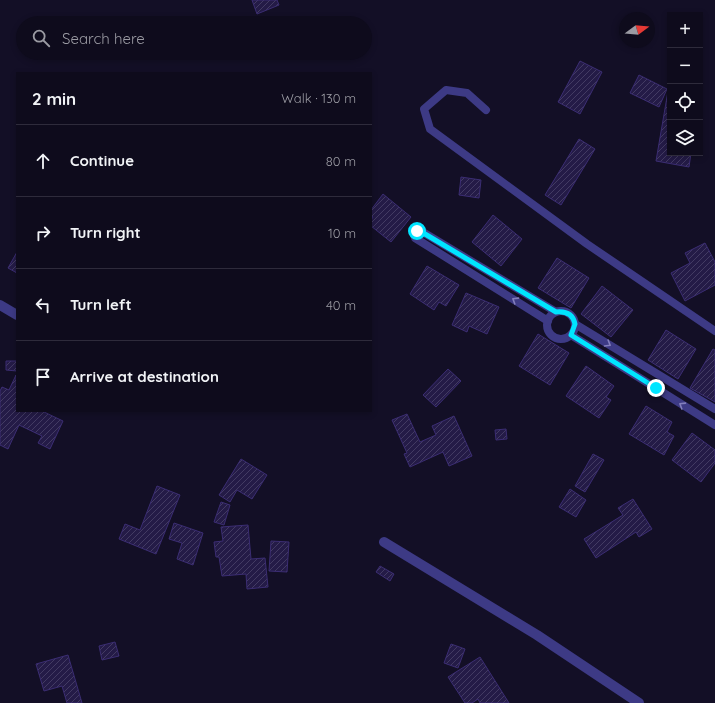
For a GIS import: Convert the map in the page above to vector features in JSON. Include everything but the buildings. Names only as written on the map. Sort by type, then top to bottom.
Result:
[{"type":"street","points":[[0,305],[16,314]]},
{"type":"street","points":[[384,542],[537,635],[639,703]]},
{"type":"lane","points":[[486,110],[467,93],[446,90],[424,109],[430,129],[587,244],[715,331]]},
{"type":"lane","points":[[548,321],[415,238],[414,233],[420,231],[556,312],[566,312],[574,320],[575,324],[715,409]]},
{"type":"lane","points":[[556,312],[550,316],[548,321],[548,331],[551,336],[561,340],[571,335],[575,324]]},
{"type":"lane","points":[[571,335],[715,425]]},
{"type":"route","points":[[417,231],[420,231],[556,312],[566,312],[574,320],[575,324],[575,328],[571,335],[656,388]]}]
